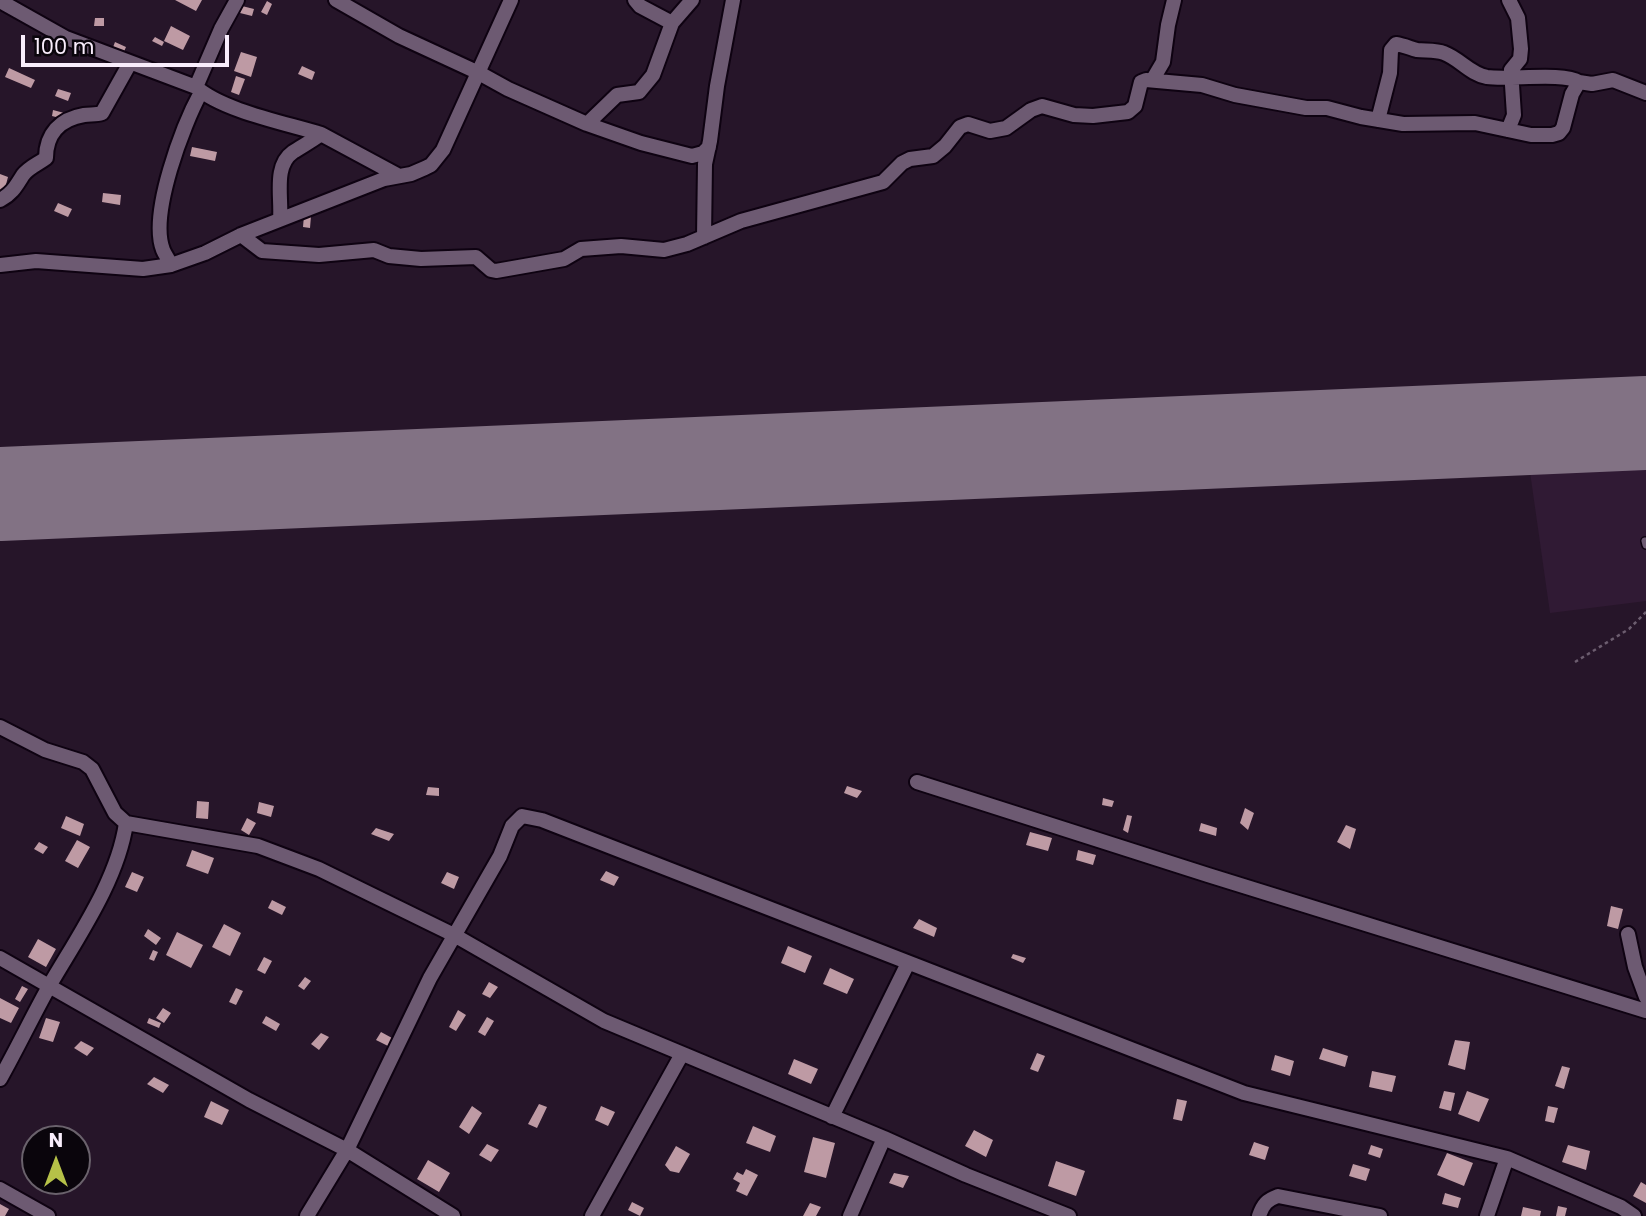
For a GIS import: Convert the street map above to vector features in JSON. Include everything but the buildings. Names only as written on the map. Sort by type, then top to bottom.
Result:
[{"type":"street","points":[[172,265],[162,249],[163,202],[171,164],[221,29],[237,0]]},
{"type":"street","points":[[335,0],[398,36],[508,89],[587,124],[641,143],[692,156],[705,164]]},
{"type":"street","points":[[0,265],[36,261],[143,269],[172,265],[280,219],[384,179],[431,165],[443,150],[511,0]]},
{"type":"street","points":[[635,0],[640,6],[672,23]]},
{"type":"street","points":[[587,124],[617,95],[639,92],[653,75],[672,23],[692,0]]},
{"type":"street","points":[[704,237],[705,164],[733,0]]},
{"type":"street","points":[[1153,79],[1163,62],[1174,0]]},
{"type":"street","points":[[1508,130],[1514,115],[1511,70],[1520,59],[1521,49],[1518,18],[1509,0]]},
{"type":"street","points":[[0,1],[66,38],[199,90],[244,111],[321,134],[399,176]]},
{"type":"street","points":[[1378,120],[1390,73],[1391,50],[1396,44],[1444,53],[1484,76],[1512,79],[1561,76],[1592,84],[1613,80],[1646,93]]},
{"type":"street","points":[[0,200],[17,187],[23,175],[45,159],[46,146],[55,128],[62,122],[102,113],[130,63]]},
{"type":"street","points":[[241,235],[262,251],[319,255],[374,250],[389,256],[421,260],[476,257],[496,271],[564,260],[581,249],[621,246],[663,250],[688,244],[741,221],[883,182],[909,159],[933,156],[960,127],[968,124],[990,131],[1006,128],[1031,110],[1042,106],[1074,115],[1128,112],[1135,106],[1141,82],[1153,79],[1202,85],[1306,108],[1327,108],[1403,124],[1475,123],[1531,135],[1559,133],[1563,128],[1574,88],[1579,82]]},
{"type":"street","points":[[280,219],[279,174],[283,163],[291,153],[321,134]]},
{"type":"street","points":[[692,156],[703,153],[709,147]]},
{"type":"street","points":[[0,727],[45,750],[83,762],[92,769],[115,813],[126,823],[258,846],[319,869],[454,935],[604,1021],[1069,1216]]},
{"type":"street","points":[[917,782],[1221,880],[1646,1011]]},
{"type":"street","points":[[307,1216],[347,1150],[430,978],[500,856],[512,826],[522,816],[541,820],[1244,1093],[1507,1158],[1634,1216]]},
{"type":"street","points":[[0,1079],[80,937],[116,863],[126,823]]},
{"type":"street","points":[[1628,934],[1635,967],[1646,997]]},
{"type":"street","points":[[0,958],[249,1100],[347,1150],[453,1216]]},
{"type":"street","points":[[832,1117],[908,963]]},
{"type":"street","points":[[592,1216],[682,1054]]},
{"type":"street","points":[[850,1216],[884,1138]]},
{"type":"street","points":[[1487,1216],[1507,1158]]},
{"type":"street","points":[[0,1189],[48,1216]]},
{"type":"street","points":[[1259,1216],[1267,1200],[1278,1196],[1380,1216]]},
{"type":"path","points":[[1575,662],[1629,629],[1646,612]]},
{"type":"shaded area","points":[[1646,444],[1646,601],[1550,613],[1527,451]]},
{"type":"runway","points":[[0,494],[1646,423]]}]
